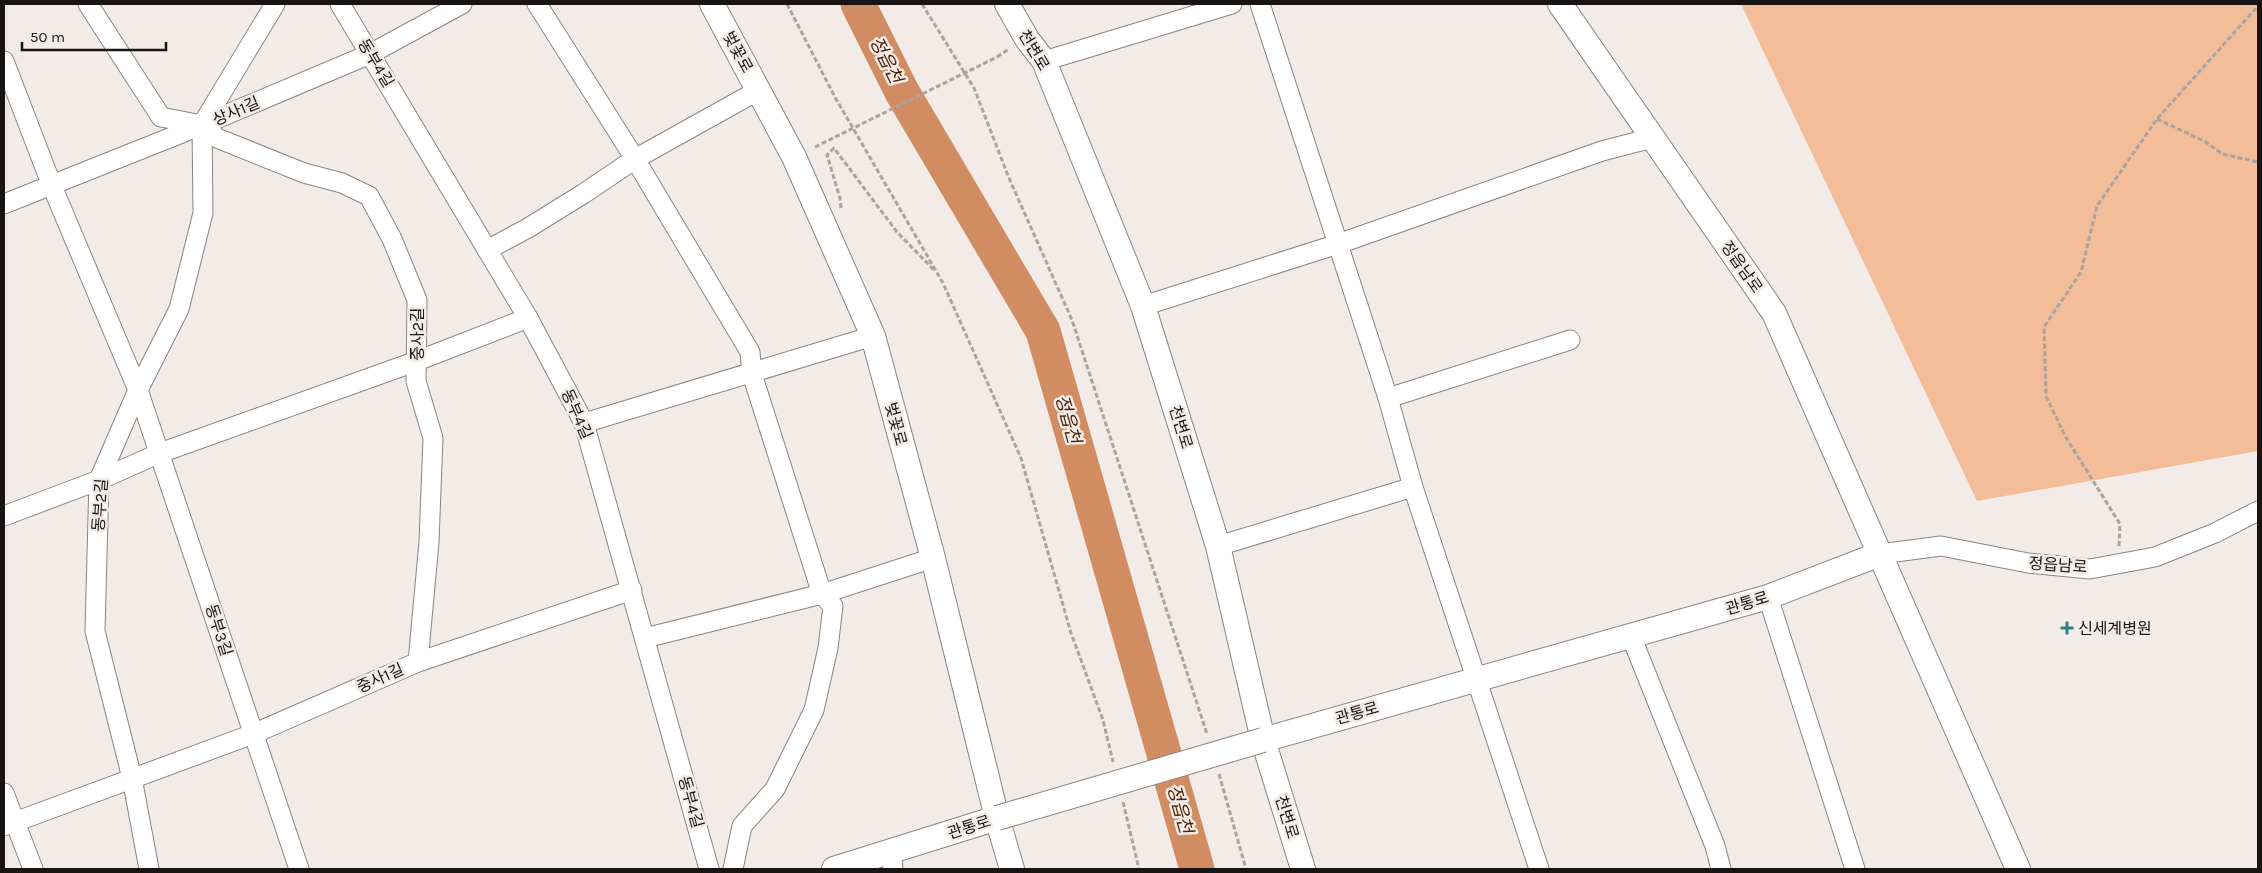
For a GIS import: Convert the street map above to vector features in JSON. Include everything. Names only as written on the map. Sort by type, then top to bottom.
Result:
[{"type":"street","points":[[88,4],[161,117],[202,125],[275,4]]},
{"type":"street","name":"동부4길","points":[[340,4],[528,318],[584,423],[709,869]]},
{"type":"street","name":"상사1길","points":[[4,204],[202,125],[370,54],[462,4]]},
{"type":"street","points":[[537,4],[635,159],[750,352],[752,374],[822,594],[833,606],[828,648],[814,710],[793,756],[775,789],[742,826],[733,869]]},
{"type":"street","name":"벚꽃로","points":[[712,4],[794,157],[873,336],[933,558],[997,818],[1012,869]]},
{"type":"street","name":"천변로","points":[[1007,4],[1026,39],[1044,62],[1143,306],[1218,546],[1263,740],[1302,869]]},
{"type":"street","points":[[1044,62],[1232,4]]},
{"type":"street","points":[[1260,4],[1388,398],[1413,487],[1478,679],[1538,869]]},
{"type":"street","name":"정읍남로","points":[[1560,4],[1774,313],[2018,869]]},
{"type":"street","name":"동부3길","points":[[4,61],[52,186],[138,390],[299,869]]},
{"type":"street","points":[[487,250],[528,228],[635,159],[759,90]]},
{"type":"street","name":"중사2길","points":[[202,125],[218,138],[304,173],[342,183],[369,196],[392,239],[417,300],[416,381],[433,438],[429,542],[418,662]]},
{"type":"street","name":"동부2길","points":[[148,869],[132,778],[95,632],[99,480],[138,390],[179,309],[203,213],[202,125]]},
{"type":"street","points":[[1143,306],[1338,244],[1602,151],[1652,138]]},
{"type":"street","points":[[4,516],[99,480],[160,453],[417,361],[528,318]]},
{"type":"street","points":[[584,423],[752,374],[873,336]]},
{"type":"street","points":[[1388,398],[1570,340]]},
{"type":"street","points":[[1218,546],[1413,487]]},
{"type":"street","name":"정읍남로","points":[[1880,554],[1941,546],[2028,564],[2090,569],[2154,557],[2215,533],[2258,511]]},
{"type":"street","name":"관통로","points":[[834,869],[892,860],[997,818],[1263,740],[1768,597],[1880,554]]},
{"type":"street","points":[[645,638],[822,594],[933,558]]},
{"type":"street","name":"중사1길","points":[[9,824],[253,734],[418,662],[632,590]]},
{"type":"street","points":[[1768,597],[1854,869]]},
{"type":"street","points":[[1631,636],[1715,846],[1721,869]]},
{"type":"street","points":[[4,793],[9,824],[33,869]]},
{"type":"path","points":[[787,4],[836,99],[939,275],[1021,458],[1071,633],[1103,720],[1114,767]]},
{"type":"path","points":[[922,4],[974,88],[1009,178],[1072,320],[1209,742]]},
{"type":"path","points":[[2121,563],[2120,524],[2065,436],[2046,396],[2044,327],[2081,272],[2097,206],[2157,119],[2258,6]]},
{"type":"path","points":[[815,146],[997,57]]},
{"type":"path","points":[[2157,119],[2206,142],[2222,154],[2258,162]]},
{"type":"path","points":[[829,240],[842,226],[840,198],[827,155],[834,148],[897,232],[939,275]]},
{"type":"path","points":[[1218,770],[1246,869]]},
{"type":"path","points":[[1121,795],[1138,869]]},
{"type":"shaded area","points":[[1741,4],[2258,4],[2258,451],[1977,501]]},
{"type":"waterway","name":"정읍천","points":[[858,4],[902,92],[1043,331],[1197,869]]},
{"type":"place","name":"신세계병원","points":[[2067,628]]}]
